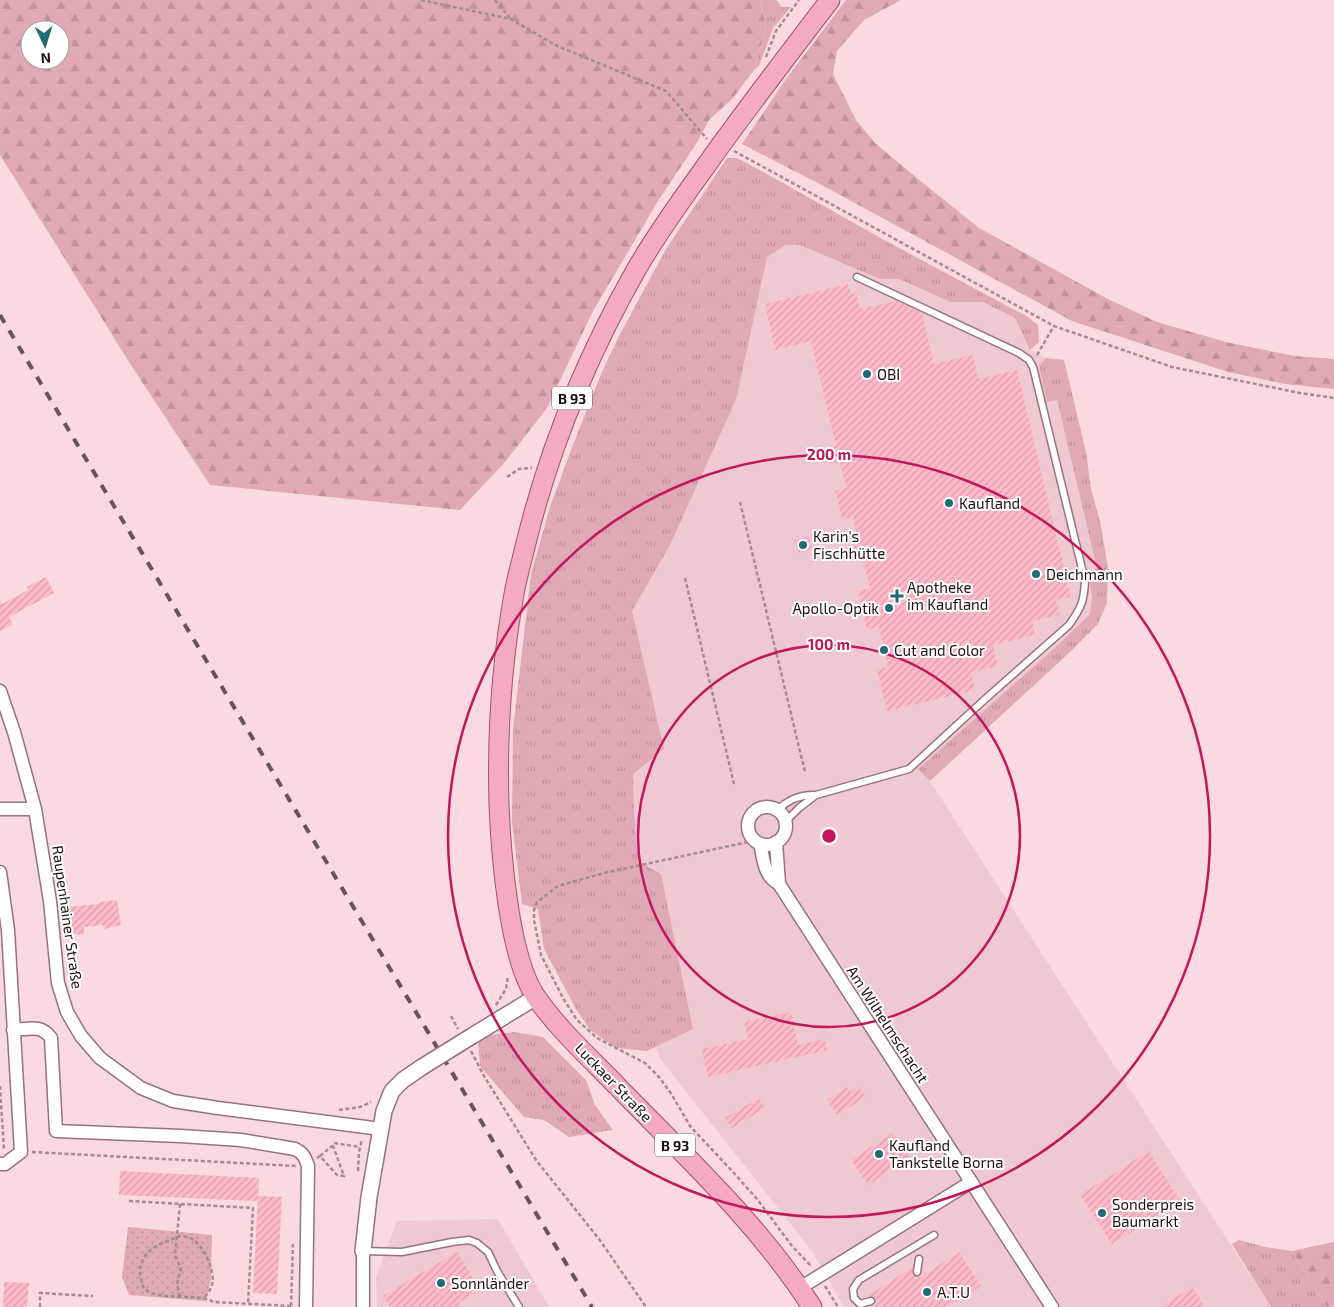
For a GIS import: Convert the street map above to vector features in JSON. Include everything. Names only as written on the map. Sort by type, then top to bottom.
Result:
[{"type":"main road","name":"B 93","points":[[545,472],[576,389],[605,327],[637,268],[679,204],[713,140],[830,0]]},
{"type":"main road","name":"Luckaer Straße","points":[[545,472],[514,593],[500,731],[500,826],[510,907],[521,964],[536,997],[567,1034],[735,1207],[800,1288],[812,1307]]},
{"type":"street","name":"Raupenhainer Straße","points":[[0,691],[14,732],[35,809],[43,849],[58,983],[67,1012],[81,1036],[100,1058],[141,1088],[173,1101],[227,1110],[381,1129]]},
{"type":"street","name":"Am Wilhelmschacht","points":[[777,810],[768,807],[759,808],[752,813],[748,820],[750,836],[757,842],[767,874],[771,880],[778,884],[1052,1307]]},
{"type":"street","points":[[0,810],[35,809]]},
{"type":"street","points":[[757,842],[768,845],[776,842],[783,835],[786,822],[782,814],[777,810]]},
{"type":"street","points":[[776,842],[778,884]]},
{"type":"street","points":[[0,872],[8,930],[21,1152],[2,1164]]},
{"type":"street","points":[[363,1307],[363,1251],[368,1197],[384,1111],[392,1091],[403,1080],[422,1067],[536,997]]},
{"type":"street","points":[[14,1030],[39,1028],[52,1038],[56,1131],[241,1140],[295,1149],[301,1152],[305,1156],[307,1164],[306,1307]]},
{"type":"street","points":[[800,1288],[970,1182]]},
{"type":"lane","points":[[786,822],[798,808],[816,795],[909,769],[1069,625],[1080,610],[1084,600],[1085,581],[1033,367],[1029,360],[1020,352],[857,277]]},
{"type":"lane","points":[[777,810],[792,799],[806,794],[816,795]]},
{"type":"lane","points":[[870,1301],[860,1304],[854,1298],[853,1289],[859,1280],[934,1235]]},
{"type":"lane","points":[[363,1251],[402,1252],[469,1240],[477,1243],[488,1252],[519,1307]]},
{"type":"lane","points":[[917,1272],[919,1259]]},
{"type":"path","points":[[421,0],[511,19],[555,45],[666,90],[713,140],[1054,326],[1172,367],[1334,398]]},
{"type":"path","points":[[495,0],[511,19]]},
{"type":"path","points":[[766,58],[776,31],[799,0]]},
{"type":"path","points":[[1029,360],[1036,356],[1054,326]]},
{"type":"path","points":[[507,477],[519,469],[533,468],[545,472]]},
{"type":"path","points":[[740,502],[805,772]]},
{"type":"path","points":[[685,578],[734,784]]},
{"type":"path","points":[[757,842],[604,873],[558,886],[537,902],[534,910],[534,920],[541,955],[563,998],[577,1020],[596,1038],[645,1063],[659,1077],[690,1126],[751,1193],[792,1246],[819,1276],[838,1307]]},
{"type":"path","points":[[494,1009],[506,989],[509,969]]},
{"type":"path","points":[[451,1016],[467,1039],[484,1076],[536,1160],[594,1232],[646,1307]]},
{"type":"path","points":[[0,1086],[2,1164]]},
{"type":"path","points":[[21,1152],[307,1164],[336,1142],[360,1146]]},
{"type":"path","points":[[320,1156],[338,1176],[344,1176],[333,1146]]},
{"type":"path","points":[[130,1201],[253,1208],[248,1304]]},
{"type":"path","points":[[180,1204],[176,1256],[181,1268],[178,1284],[181,1296]]},
{"type":"path","points":[[205,1297],[212,1287],[214,1278],[203,1249],[189,1238],[182,1236],[160,1243],[146,1254],[140,1264],[140,1276],[144,1288],[153,1294],[205,1297],[214,1302],[291,1306]]},
{"type":"path","points":[[40,1307],[40,1293],[93,1296]]},
{"type":"shaded area","points":[[786,244],[800,245],[880,279],[898,279],[950,302],[983,302],[1015,318],[1030,350],[1046,358],[1039,366],[1048,402],[1057,400],[1097,570],[1088,572],[1092,597],[1090,614],[1056,647],[918,769],[930,781],[1271,1307],[844,1307],[812,1251],[661,1060],[605,924],[632,611],[669,547],[736,400],[763,268],[767,257]]},
{"type":"shaded area","points":[[498,1219],[549,1307],[377,1307],[376,1277],[397,1221]]},
{"type":"green space","points":[[0,0],[760,0],[766,27],[754,70],[733,98],[709,120],[696,144],[658,201],[593,311],[547,408],[505,462],[460,510],[210,485],[136,373],[0,155]]},
{"type":"green space","points":[[760,0],[776,0],[782,7],[791,7],[773,28],[759,66],[754,70],[766,27]]},
{"type":"green space","points":[[846,0],[901,0],[864,20],[837,51],[833,74],[856,120],[875,143],[979,228],[1108,299],[1157,322],[1226,342],[1294,356],[1334,359],[1334,389],[1285,384],[1228,372],[1072,321],[742,144],[786,79]]},
{"type":"green space","points":[[727,158],[737,158],[758,169],[886,241],[1028,317],[1038,325],[1039,342],[1030,350],[1015,318],[983,302],[950,302],[899,279],[880,279],[800,245],[786,245],[767,257],[736,400],[669,547],[632,611],[664,749],[633,774],[638,861],[661,874],[693,1029],[647,1051],[616,1048],[590,1030],[576,1009],[544,949],[538,909],[522,904],[512,822],[513,729],[531,574],[550,507],[601,374],[620,334],[666,249]]},
{"type":"green space","points":[[1046,358],[1064,360],[1086,452],[1091,489],[1100,521],[1108,568],[1107,603],[1098,624],[930,781],[918,769],[1056,647],[1090,614],[1092,597],[1088,572],[1097,569],[1057,400],[1047,402],[1039,366]]},
{"type":"green space","points":[[514,1032],[543,1037],[586,1080],[595,1105],[613,1130],[569,1137],[544,1120],[524,1117],[480,1066],[478,1040],[490,1035]]},
{"type":"green space","points":[[128,1227],[212,1235],[211,1280],[205,1301],[129,1295],[122,1277]]},
{"type":"green space","points":[[1239,1240],[1265,1247],[1292,1251],[1327,1307],[1271,1307],[1232,1244]]},
{"type":"green space","points":[[1334,1242],[1334,1307],[1327,1307],[1292,1251]]},
{"type":"building","name":"Kaufland","points":[[848,284],[851,294],[856,293],[860,309],[896,301],[922,313],[934,364],[973,355],[978,379],[1017,370],[1071,597],[1056,600],[1060,615],[1032,621],[1035,635],[993,645],[998,666],[971,672],[975,690],[887,711],[877,670],[888,667],[879,627],[867,629],[858,591],[870,588],[863,560],[857,561],[854,546],[859,545],[853,517],[842,519],[835,491],[846,488],[840,462],[829,464],[825,449],[836,446],[811,341],[775,350],[765,304]]},
{"type":"building","name":"Karin's Fischhütte","points":[[809,536],[812,550],[798,553],[794,540]]},
{"type":"building","points":[[46,577],[54,593],[9,617],[13,624],[0,631],[0,600],[2,604],[28,590],[27,587]]},
{"type":"building","points":[[117,900],[121,925],[104,929],[103,925],[84,927],[84,934],[68,935],[65,907],[99,904],[99,902]]},
{"type":"building","points":[[791,1012],[798,1045],[825,1039],[827,1050],[708,1077],[702,1049],[748,1039],[744,1022]]},
{"type":"building","points":[[847,1087],[850,1092],[859,1087],[866,1097],[837,1115],[827,1100]]},
{"type":"building","points":[[759,1098],[765,1108],[732,1128],[725,1118]]},
{"type":"building","points":[[893,1133],[910,1158],[868,1185],[851,1160]]},
{"type":"building","points":[[1149,1151],[1180,1201],[1112,1244],[1080,1195]]},
{"type":"building","points":[[120,1171],[259,1178],[258,1201],[119,1195]]},
{"type":"building","points":[[258,1196],[282,1197],[277,1294],[253,1293]]},
{"type":"building","name":"Sonnländer","points":[[457,1252],[481,1290],[459,1302],[462,1307],[390,1307],[383,1296]]},
{"type":"building","points":[[959,1252],[981,1286],[947,1307],[875,1307],[875,1298],[868,1296],[913,1267],[913,1274],[920,1278]]},
{"type":"building","points":[[4,1282],[29,1283],[27,1307],[3,1307]]},
{"type":"building","points":[[1192,1287],[1205,1307],[1161,1307]]},
{"type":"railway","points":[[0,315],[592,1307]]},
{"type":"place","name":"OBI","points":[[867,374]]},
{"type":"place","name":"Kaufland","points":[[949,503]]},
{"type":"place","name":"Karin's Fischhütte","points":[[803,545]]},
{"type":"place","name":"Deichmann","points":[[1036,574]]},
{"type":"place","name":"Apotheke im Kaufland","points":[[897,596]]},
{"type":"place","name":"Apollo-Optik","points":[[889,608]]},
{"type":"place","name":"Cut and Color","points":[[884,650]]},
{"type":"place","name":"Kaufland Tankstelle Borna","points":[[879,1154]]},
{"type":"place","name":"Sonderpreis Baumarkt","points":[[1102,1213]]},
{"type":"place","name":"Sonnländer","points":[[441,1283]]},
{"type":"place","name":"A.T.U","points":[[927,1292]]}]
